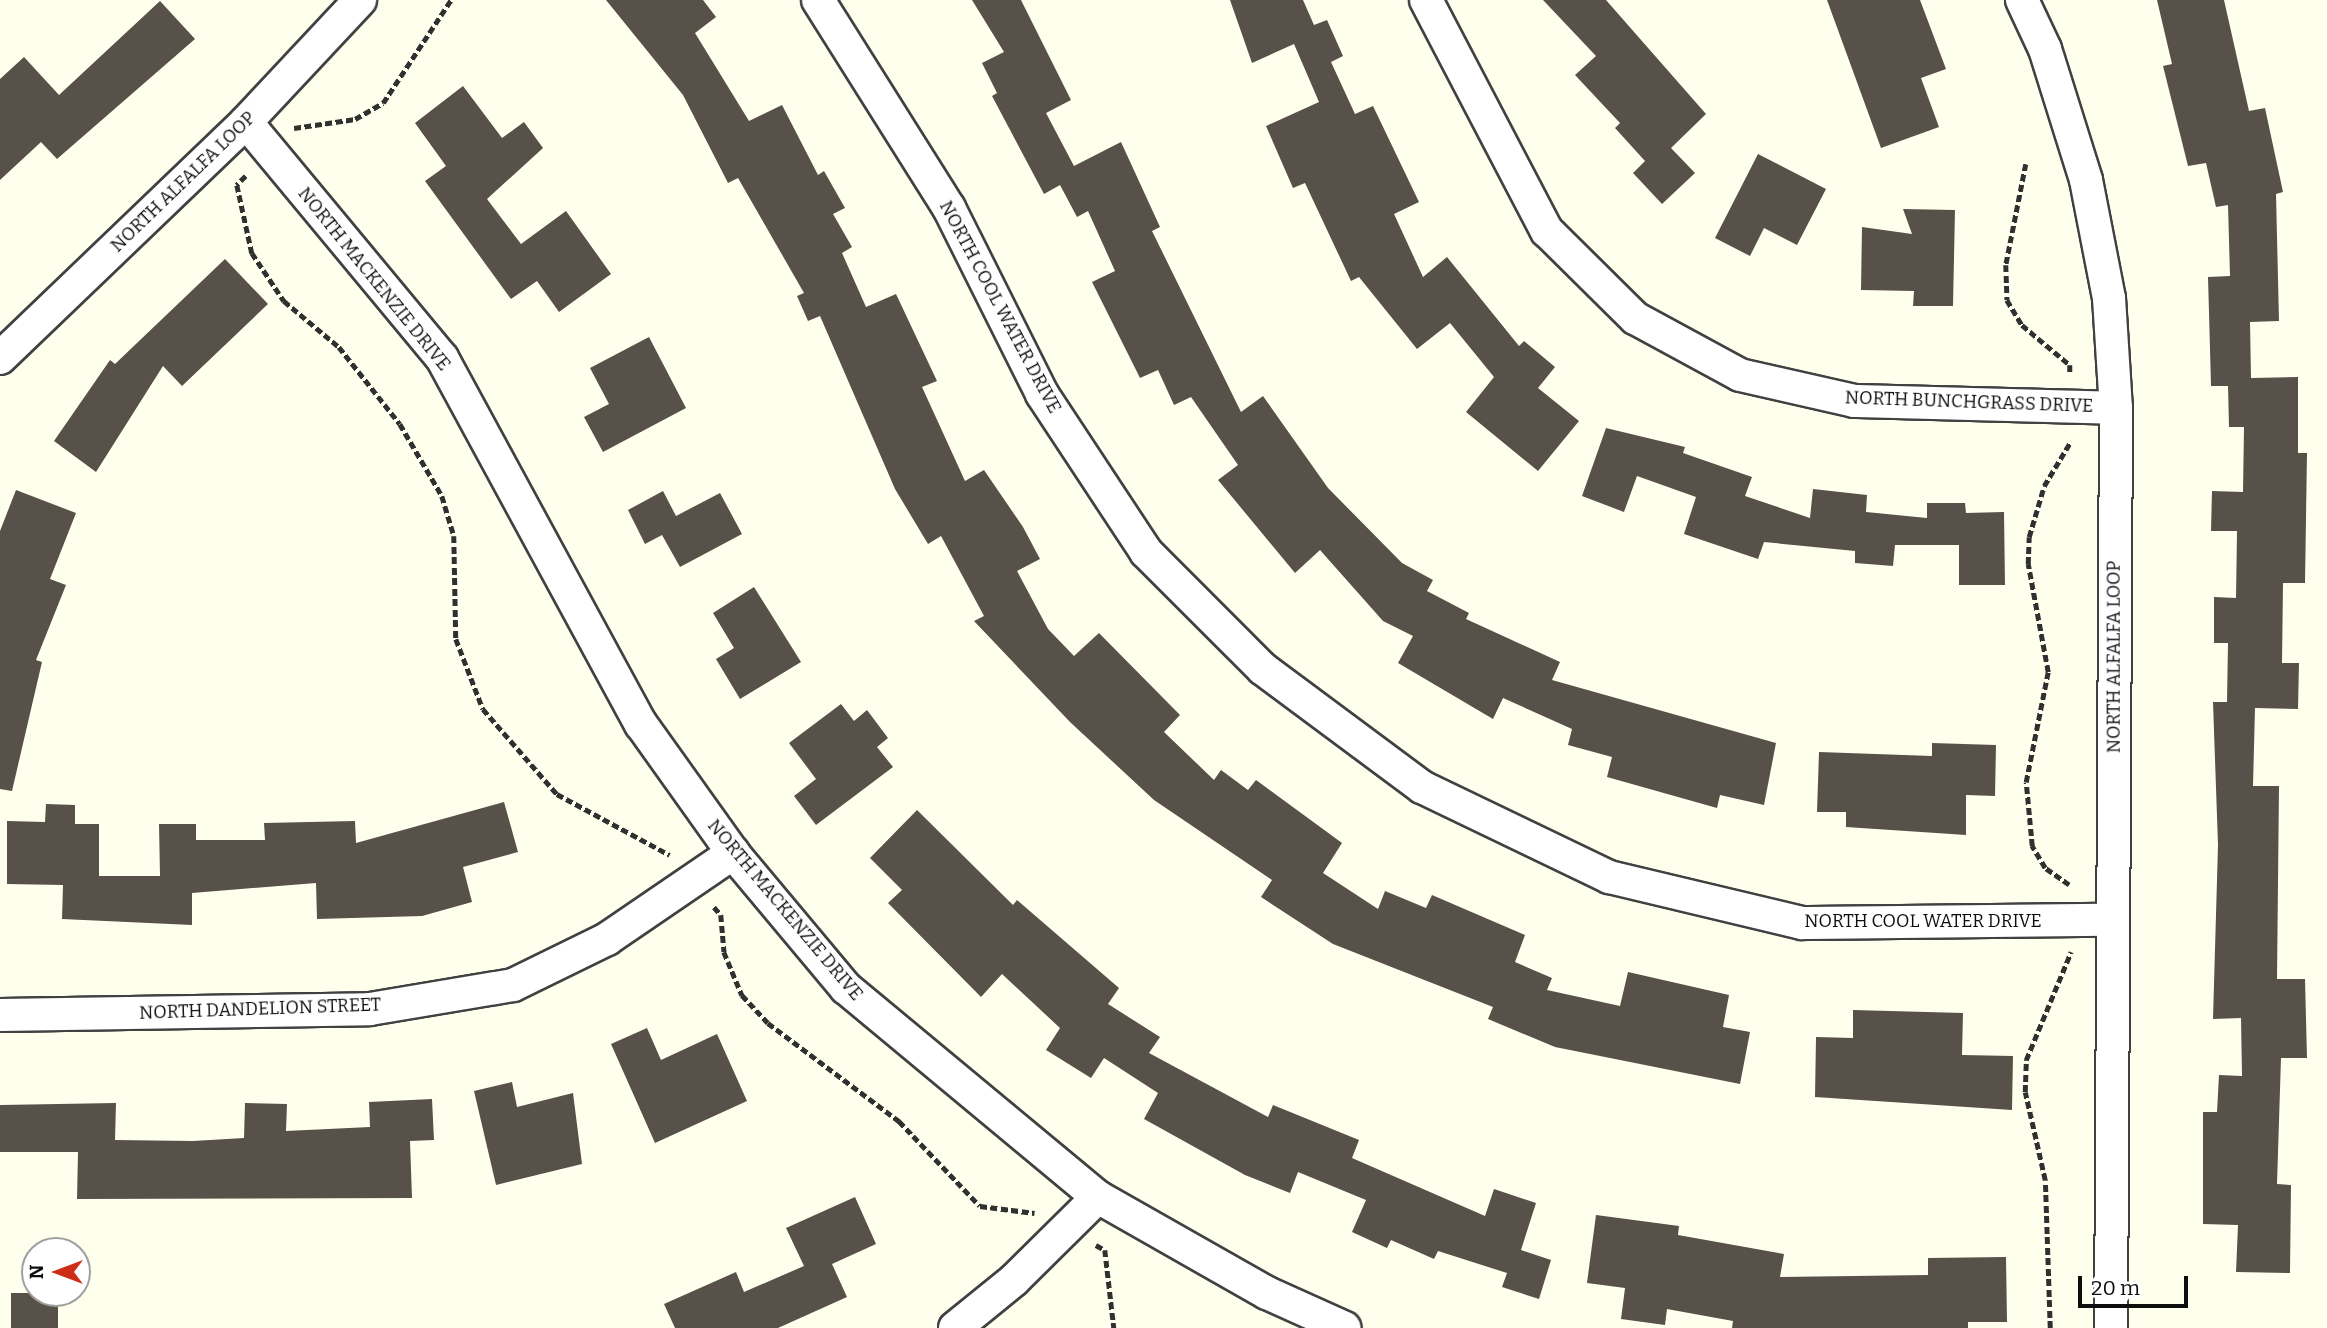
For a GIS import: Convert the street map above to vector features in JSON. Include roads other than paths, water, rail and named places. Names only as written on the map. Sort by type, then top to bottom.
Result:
[{"type":"street","name":"NORTH ALFALFA LOOP","points":[[0,358],[246,122],[360,0]]},
{"type":"street","name":"NORTH COOL WATER DRIVE","points":[[818,0],[949,208],[1042,394],[1146,552],[1264,669],[1422,787],[1609,877],[1802,923],[2112,920]]},
{"type":"street","name":"NORTH BUNCHGRASS DRIVE","points":[[1426,0],[1548,231],[1635,318],[1740,375],[1854,401],[2116,408]]},
{"type":"street","name":"NORTH ALFALFA LOOP","points":[[2022,0],[2045,49],[2086,180],[2109,298],[2116,408],[2111,1328]]},
{"type":"street","name":"NORTH MACKENZIE DRIVE","points":[[246,122],[442,358],[641,724],[733,853],[846,988],[1098,1196],[1266,1293],[1345,1328]]},
{"type":"street","name":"NORTH DANDELION STREET","points":[[0,1015],[370,1009],[513,985],[607,939],[733,853]]},
{"type":"street","points":[[955,1328],[1098,1196]]}]
